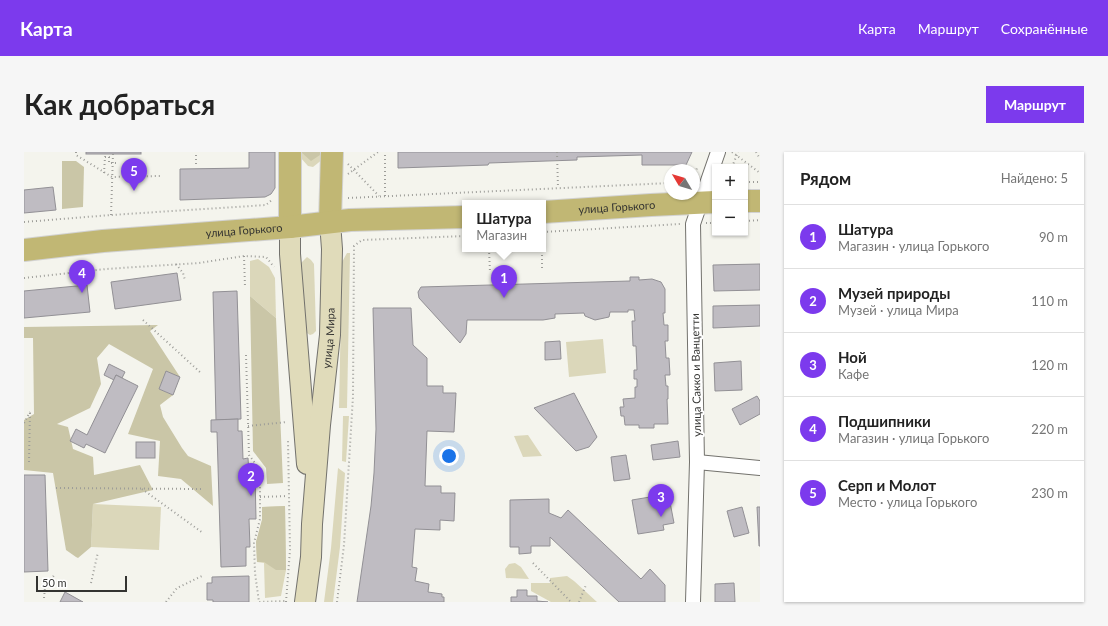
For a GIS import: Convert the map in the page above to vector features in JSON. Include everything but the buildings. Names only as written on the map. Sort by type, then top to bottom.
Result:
[{"type":"main road","name":"улица Мира","points":[[290,152],[290,254],[312,524]]},
{"type":"main road","name":"улица Мира","points":[[292,602],[311,557],[312,524],[320,425],[330,335],[332,249],[330,222],[339,157]]},
{"type":"main road","points":[[748,201],[760,201]]},
{"type":"main road","name":"улица Горького","points":[[546,212],[708,203]]},
{"type":"main road","name":"улица Горького","points":[[24,250],[103,241],[290,227],[350,220],[462,217]]},
{"type":"street","name":"улица Сакко и Ванцетти","points":[[693,602],[697,462],[693,224],[708,203],[718,152]]},
{"type":"street","points":[[697,462],[760,468]]},
{"type":"path","points":[[76,152],[76,156],[112,178],[160,176]]},
{"type":"path","points":[[196,152],[196,164]]},
{"type":"path","points":[[342,178],[378,152]]},
{"type":"path","points":[[385,152],[385,196]]},
{"type":"path","points":[[557,152],[558,188]]},
{"type":"path","points":[[732,152],[760,173]]},
{"type":"path","points":[[733,164],[738,152]]},
{"type":"path","points":[[756,152],[760,159]]},
{"type":"path","points":[[111,215],[113,154]]},
{"type":"path","points":[[104,173],[105,157],[109,157],[109,163],[117,163]]},
{"type":"path","points":[[339,157],[354,169],[379,196]]},
{"type":"path","points":[[748,182],[760,182]]},
{"type":"path","points":[[346,198],[664,183]]},
{"type":"path","points":[[24,222],[266,205]]},
{"type":"path","points":[[748,221],[760,220]]},
{"type":"path","points":[[546,232],[693,224]]},
{"type":"path","points":[[337,602],[344,545],[353,396],[354,246],[362,240],[462,236]]},
{"type":"path","points":[[489,252],[490,272]]},
{"type":"path","points":[[542,252],[542,268]]},
{"type":"path","points":[[244,256],[245,287]]},
{"type":"path","points":[[24,278],[106,269],[199,263],[244,256],[266,257],[276,269]]},
{"type":"path","points":[[176,264],[183,272],[185,280]]},
{"type":"path","points":[[143,320],[201,373]]},
{"type":"path","points":[[246,355],[249,455],[260,470],[260,519],[254,543],[255,573],[259,602],[292,602],[288,496],[288,437]]},
{"type":"path","points":[[24,423],[30,410],[29,462]]},
{"type":"path","points":[[248,426],[288,422],[288,415]]},
{"type":"path","points":[[56,488],[202,489]]},
{"type":"path","points":[[141,489],[203,533]]},
{"type":"path","points":[[260,497],[288,496]]},
{"type":"path","points":[[91,583],[98,552]]},
{"type":"path","points":[[533,562],[571,602]]},
{"type":"path","points":[[44,598],[45,588],[55,574]]},
{"type":"path","points":[[166,602],[177,588],[202,576]]},
{"type":"path","points":[[579,602],[586,585]]},
{"type":"shaded area","points":[[301,152],[323,153],[323,159],[313,167],[308,166],[300,157]]},
{"type":"shaded area","points":[[301,152],[323,152],[323,153],[311,161]]},
{"type":"shaded area","points":[[62,161],[76,161],[84,167],[83,207],[62,209]]},
{"type":"shaded area","points":[[347,253],[350,253],[347,408],[339,408],[342,262]]},
{"type":"shaded area","points":[[307,257],[314,264],[316,331],[310,335],[305,330],[301,263]]},
{"type":"shaded area","points":[[258,259],[269,267],[275,278],[276,318],[250,296],[250,261]]},
{"type":"shaded area","points":[[250,296],[276,318],[283,483],[267,484],[266,468],[253,451]]},
{"type":"shaded area","points":[[158,325],[150,331],[180,377],[166,372],[159,389],[173,395],[160,405],[163,417],[188,456],[211,466],[213,506],[181,479],[158,476],[160,441],[128,434],[153,369],[109,344],[97,358],[101,384],[90,408],[57,424],[68,427],[73,449],[93,457],[94,475],[140,465],[153,490],[93,504],[91,547],[78,558],[66,550],[53,473],[24,470],[24,420],[34,414],[33,338],[24,338],[24,327]]},
{"type":"shaded area","points":[[603,339],[606,373],[569,377],[566,342]]},
{"type":"shaded area","points":[[343,416],[349,416],[346,462],[342,461]]},
{"type":"shaded area","points":[[528,435],[542,456],[523,457],[514,436]]},
{"type":"shaded area","points":[[338,468],[345,473],[340,547],[333,602],[324,602],[331,548]]},
{"type":"shaded area","points":[[93,504],[161,507],[159,550],[91,547]]},
{"type":"shaded area","points":[[285,506],[286,570],[281,596],[265,598],[264,563],[257,562],[256,542],[262,520],[262,507]]},
{"type":"shaded area","points":[[285,506],[286,570],[276,570],[264,562],[257,562],[256,542],[262,520],[262,507]]},
{"type":"shaded area","points":[[515,563],[521,567],[529,579],[506,578],[505,569],[509,564]]},
{"type":"shaded area","points":[[567,576],[597,602],[551,602],[531,591],[531,583],[550,583],[550,578]]},
{"type":"place","name":"Серп и Молот","points":[[134,191]]},
{"type":"place","name":"Подшипники","points":[[82,293]]},
{"type":"place","name":"Шатура","points":[[504,298]]},
{"type":"place","name":"Музей природы","points":[[251,496]]},
{"type":"place","name":"Ной","points":[[661,517]]}]
